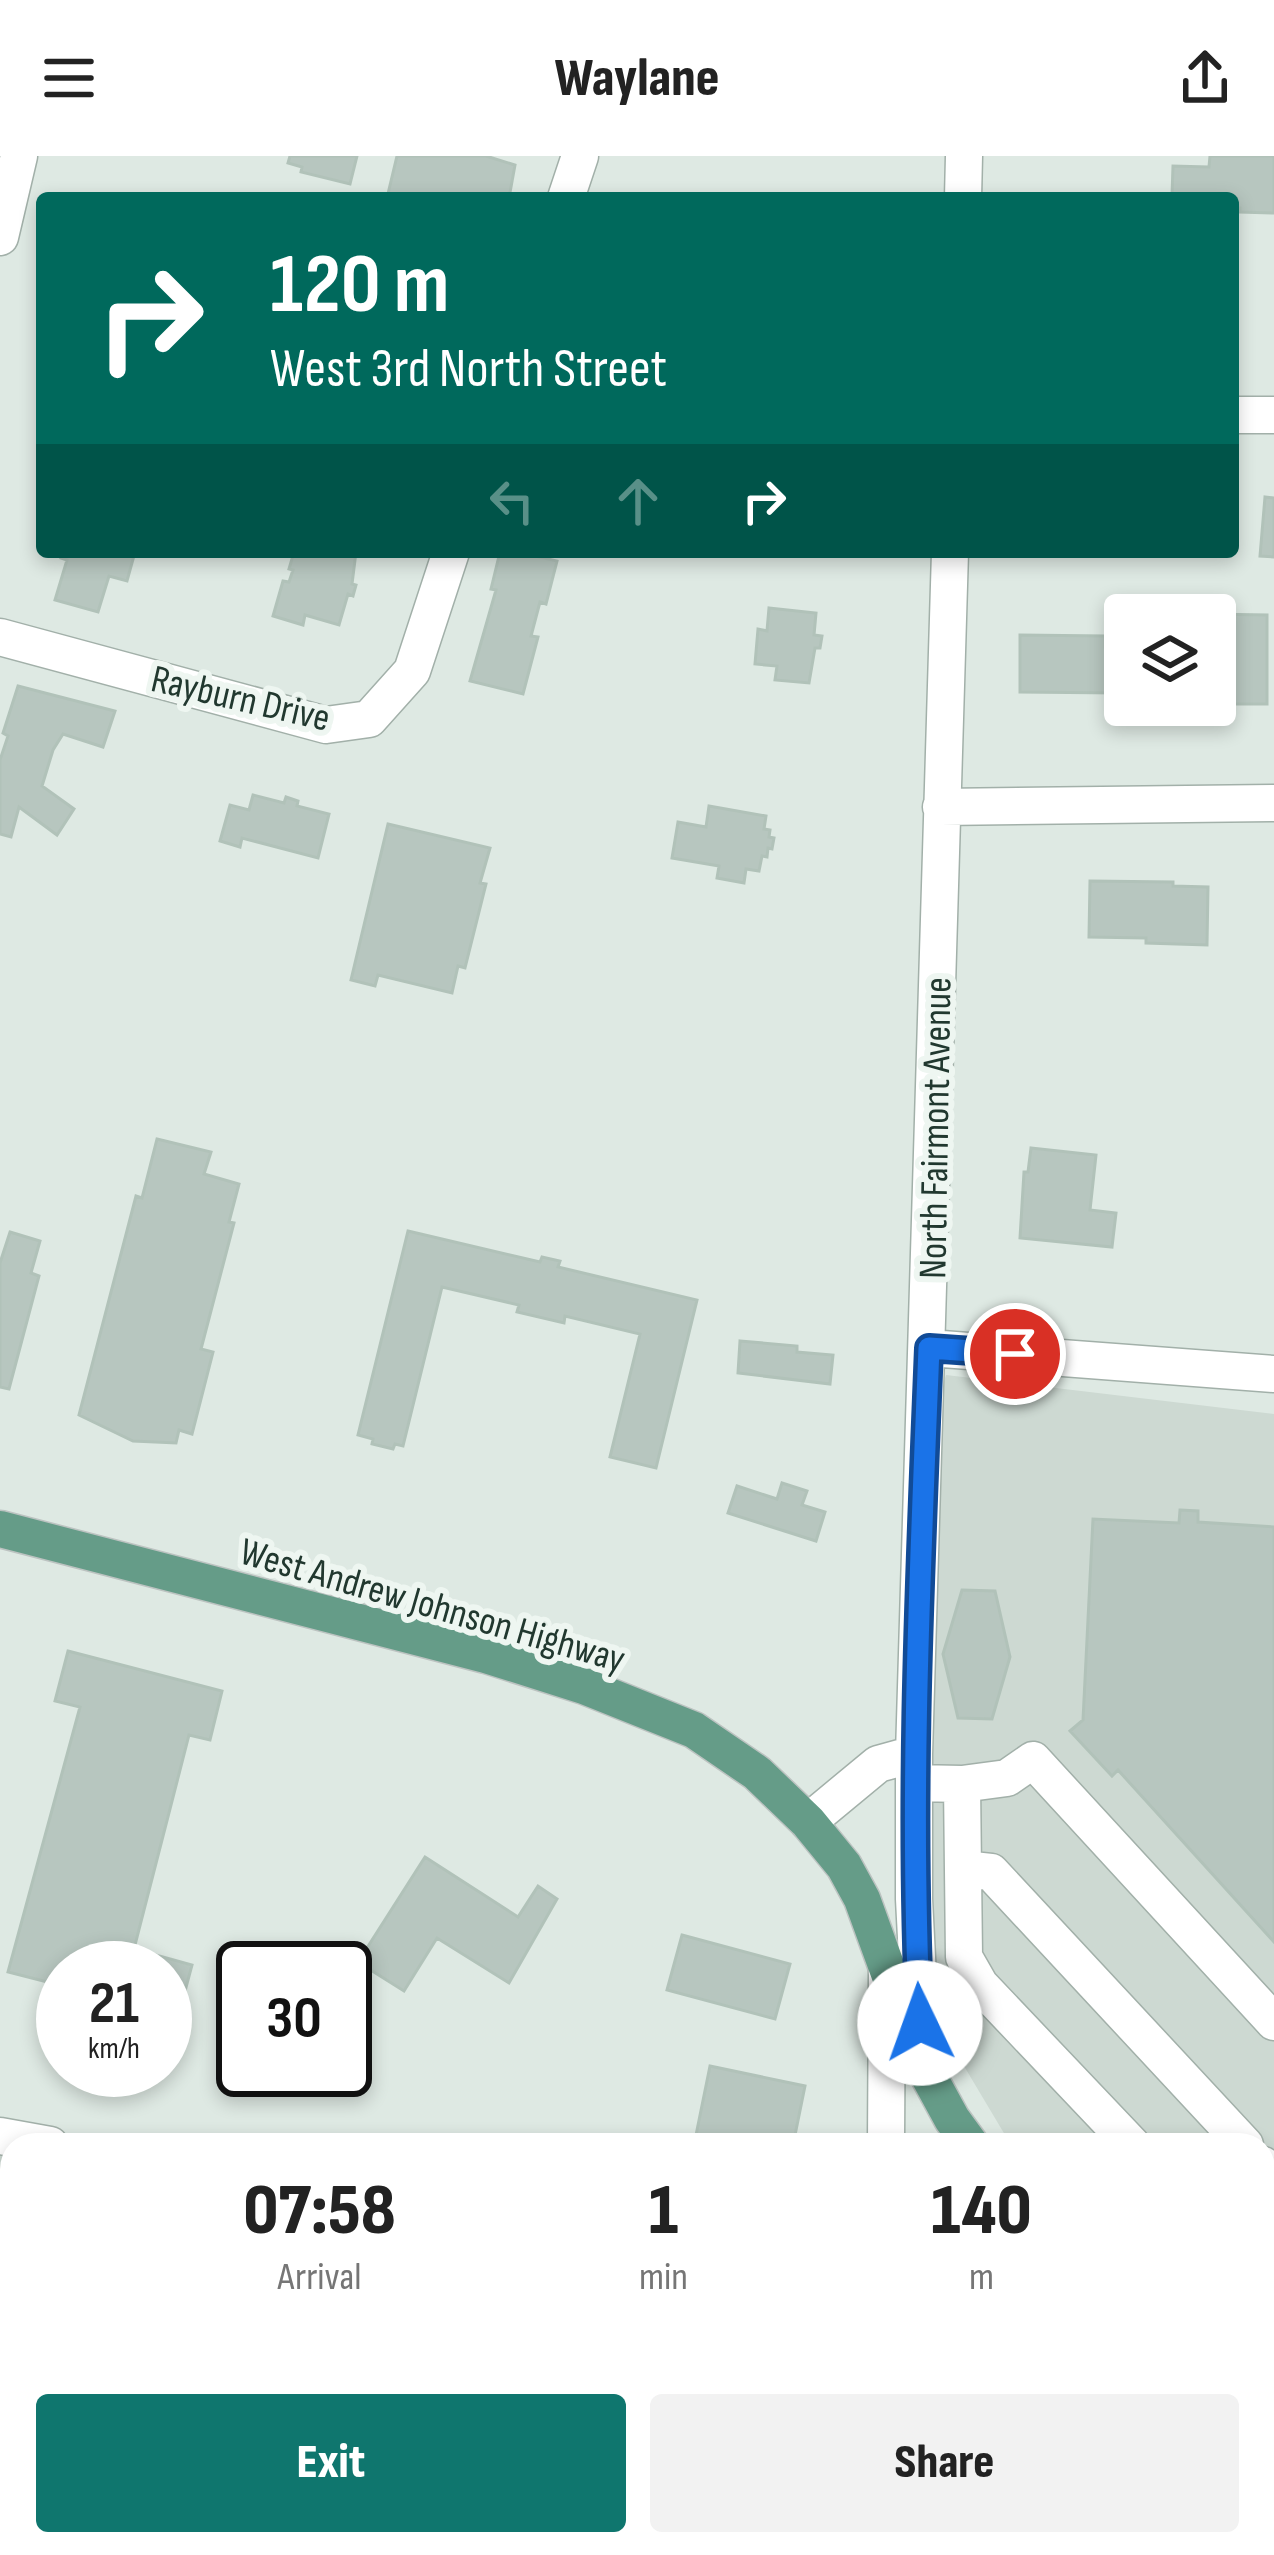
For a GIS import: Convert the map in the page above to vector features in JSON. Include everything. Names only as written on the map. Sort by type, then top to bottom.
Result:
[{"type":"main road","name":"West Andrew Johnson Highway","points":[[0,1529],[486,1655],[584,1686],[694,1730],[757,1773],[808,1822],[844,1866],[862,1899],[922,2064],[964,2133]]},
{"type":"street","points":[[0,237],[19,156]]},
{"type":"street","points":[[568,192],[580,156]]},
{"type":"street","points":[[963,192],[964,156]]},
{"type":"street","points":[[1239,415],[1274,415]]},
{"type":"street","name":"Rayburn Drive","points":[[0,637],[326,725],[369,719],[412,671],[449,558]]},
{"type":"street","name":"North Fairmont Avenue","points":[[922,2064],[914,1768],[950,558]]},
{"type":"street","points":[[941,807],[1274,803]]},
{"type":"street","points":[[929,1348],[1274,1374]]},
{"type":"street","points":[[808,1822],[878,1764],[914,1768],[962,1784],[1007,1778],[1033,1760],[1274,2022]]},
{"type":"street","points":[[962,1784],[964,1957],[980,1985],[1121,2133]]},
{"type":"street","points":[[963,1868],[991,1872],[1234,2133]]},
{"type":"street","points":[[886,2133],[887,1966]]},
{"type":"shaded area","points":[[946,1375],[1274,1414],[1274,2133],[1004,2133],[955,2051],[939,2002],[928,1890],[938,1402]]},
{"type":"building","points":[[290,156],[357,156],[350,184],[301,172],[302,167],[288,163]]},
{"type":"building","points":[[397,156],[486,156],[515,165],[510,192],[388,192]]},
{"type":"building","points":[[1210,156],[1274,156],[1274,213],[1240,212],[1239,192],[1172,192],[1173,166],[1209,167]]},
{"type":"building","points":[[1265,497],[1274,498],[1274,557],[1260,556]]},
{"type":"building","points":[[61,558],[133,558],[127,581],[109,576],[98,612],[55,600],[67,560]]},
{"type":"building","points":[[292,558],[355,558],[352,584],[356,585],[353,596],[348,594],[339,625],[305,615],[303,625],[273,616],[283,581],[289,582],[293,570],[289,569]]},
{"type":"building","points":[[499,558],[557,561],[546,604],[540,602],[531,636],[538,637],[523,694],[470,681],[496,590],[491,589]]},
{"type":"building","points":[[769,608],[816,613],[814,635],[822,636],[809,683],[775,680],[777,666],[755,664],[758,629],[767,631]]},
{"type":"building","points":[[1236,614],[1267,615],[1267,704],[1236,704]]},
{"type":"building","points":[[1020,635],[1104,636],[1104,693],[1020,692]]},
{"type":"building","points":[[18,686],[115,711],[103,747],[63,734],[53,750],[42,786],[74,809],[57,835],[19,807],[11,837],[0,834],[0,760],[8,736],[3,733]]},
{"type":"building","points":[[253,795],[284,803],[286,797],[298,801],[297,806],[329,814],[318,858],[242,838],[240,847],[220,841],[230,805],[249,810]]},
{"type":"building","points":[[709,806],[766,816],[764,829],[774,838],[772,849],[768,848],[767,857],[762,856],[759,871],[746,869],[744,883],[717,878],[719,866],[672,858],[678,822],[706,827]]},
{"type":"building","points":[[388,824],[490,848],[465,968],[458,966],[452,993],[378,975],[375,986],[351,980]]},
{"type":"building","points":[[1090,881],[1208,887],[1207,945],[1089,937]]},
{"type":"building","points":[[157,1139],[211,1152],[204,1174],[239,1184],[229,1222],[234,1223],[201,1349],[213,1352],[192,1434],[179,1430],[176,1443],[133,1441],[79,1415],[136,1196],[142,1198]]},
{"type":"building","points":[[1031,1148],[1096,1155],[1090,1210],[1116,1213],[1112,1247],[1020,1238],[1024,1172],[1028,1172]]},
{"type":"building","points":[[408,1231],[540,1262],[542,1257],[560,1261],[558,1267],[697,1300],[656,1468],[610,1457],[640,1334],[565,1316],[564,1323],[517,1312],[519,1305],[442,1287],[403,1446],[395,1444],[393,1449],[372,1444],[373,1439],[358,1435]]},
{"type":"building","points":[[10,1232],[40,1241],[31,1273],[39,1276],[9,1389],[0,1387],[0,1263]]},
{"type":"building","points":[[740,1341],[833,1355],[830,1384],[738,1373]]},
{"type":"building","points":[[782,1483],[807,1491],[802,1505],[825,1512],[816,1541],[728,1513],[737,1486],[777,1499]]},
{"type":"building","points":[[1180,1510],[1198,1511],[1198,1522],[1274,1527],[1274,1942],[1118,1770],[1112,1776],[1070,1731],[1083,1720],[1093,1519],[1179,1523]]},
{"type":"building","points":[[962,1590],[995,1591],[1010,1657],[992,1719],[958,1718],[943,1654]]},
{"type":"building","points":[[68,1651],[222,1691],[210,1740],[189,1735],[136,1941],[36,1941],[36,1979],[8,1972],[80,1707],[55,1701]]},
{"type":"building","points":[[425,1857],[518,1917],[538,1886],[557,1899],[509,1983],[437,1938],[404,1991],[372,1971],[371,1941]]},
{"type":"building","points":[[682,1935],[790,1964],[775,2019],[667,1990]]},
{"type":"building","points":[[710,2066],[805,2086],[795,2133],[696,2133]]},
{"type":"route","points":[[920,2023],[914,1754],[929,1348],[1015,1354]]}]
